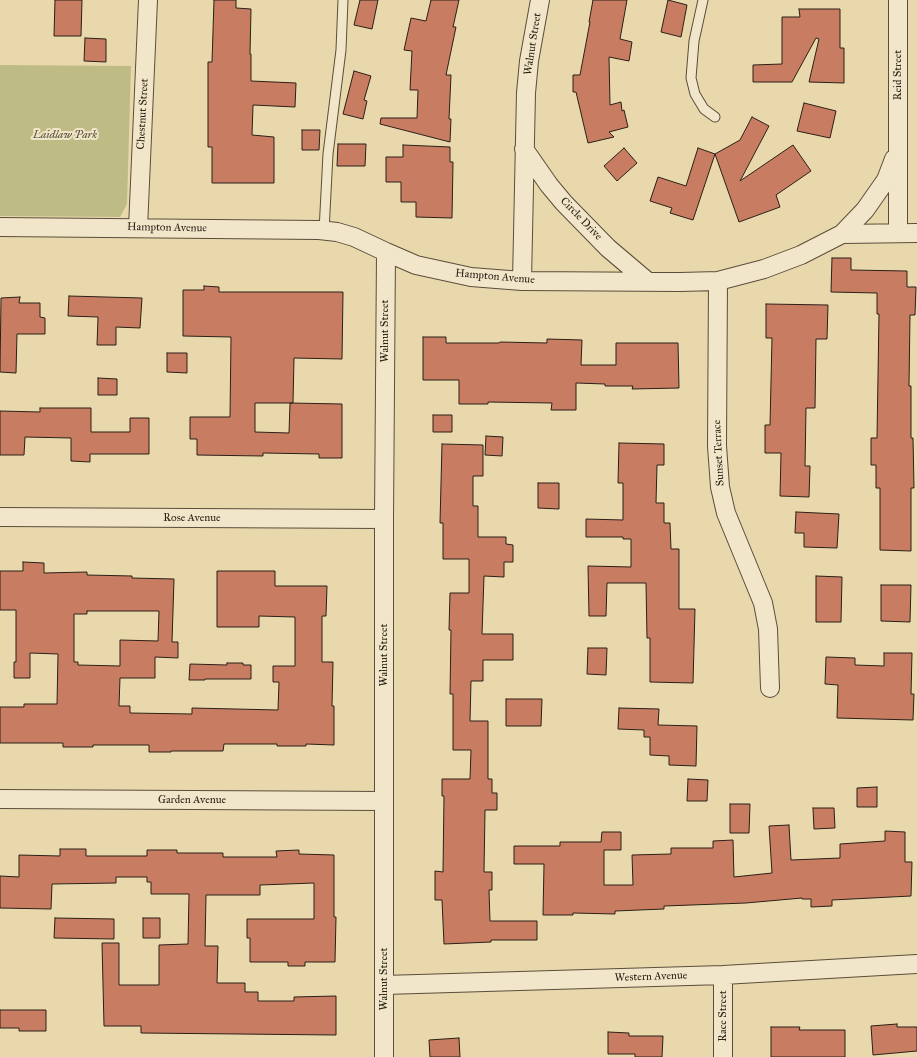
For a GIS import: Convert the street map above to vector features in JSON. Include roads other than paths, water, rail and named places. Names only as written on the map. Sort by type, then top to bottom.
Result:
[{"type":"street","name":"Chestnut Street","points":[[138,228],[148,0]]},
{"type":"street","name":"Walnut Street","points":[[522,281],[526,93],[529,61],[540,0]]},
{"type":"street","name":"Reid Street","points":[[898,0],[898,233]]},
{"type":"street","name":"Circle Drive","points":[[524,149],[549,185],[564,203],[608,248],[647,281]]},
{"type":"street","name":"Reid Street","points":[[842,234],[864,210],[886,180],[898,151]]},
{"type":"street","name":"Hampton Avenue","points":[[0,227],[337,232],[354,237],[416,265],[471,277],[522,281],[718,281],[764,269],[787,261],[802,255],[842,234],[917,233]]},
{"type":"street","name":"Walnut Street","points":[[384,1057],[384,519],[386,252]]},
{"type":"street","name":"Sunset Terrace","points":[[718,281],[718,446],[720,487],[726,513],[763,603],[768,630],[770,688]]},
{"type":"street","name":"Rose Avenue","points":[[0,517],[384,519]]},
{"type":"street","name":"Garden Avenue","points":[[0,799],[384,800]]},
{"type":"street","name":"Western Avenue","points":[[384,985],[723,975],[917,964]]},
{"type":"street","name":"Race Street","points":[[723,975],[723,1057]]},
{"type":"lane","points":[[324,231],[328,154],[341,50],[343,0]]},
{"type":"lane","points":[[703,0],[694,47],[691,78],[695,94],[704,109],[715,118]]},
{"type":"park label","name":"Laidlaw Park","points":[[65,135]]}]
